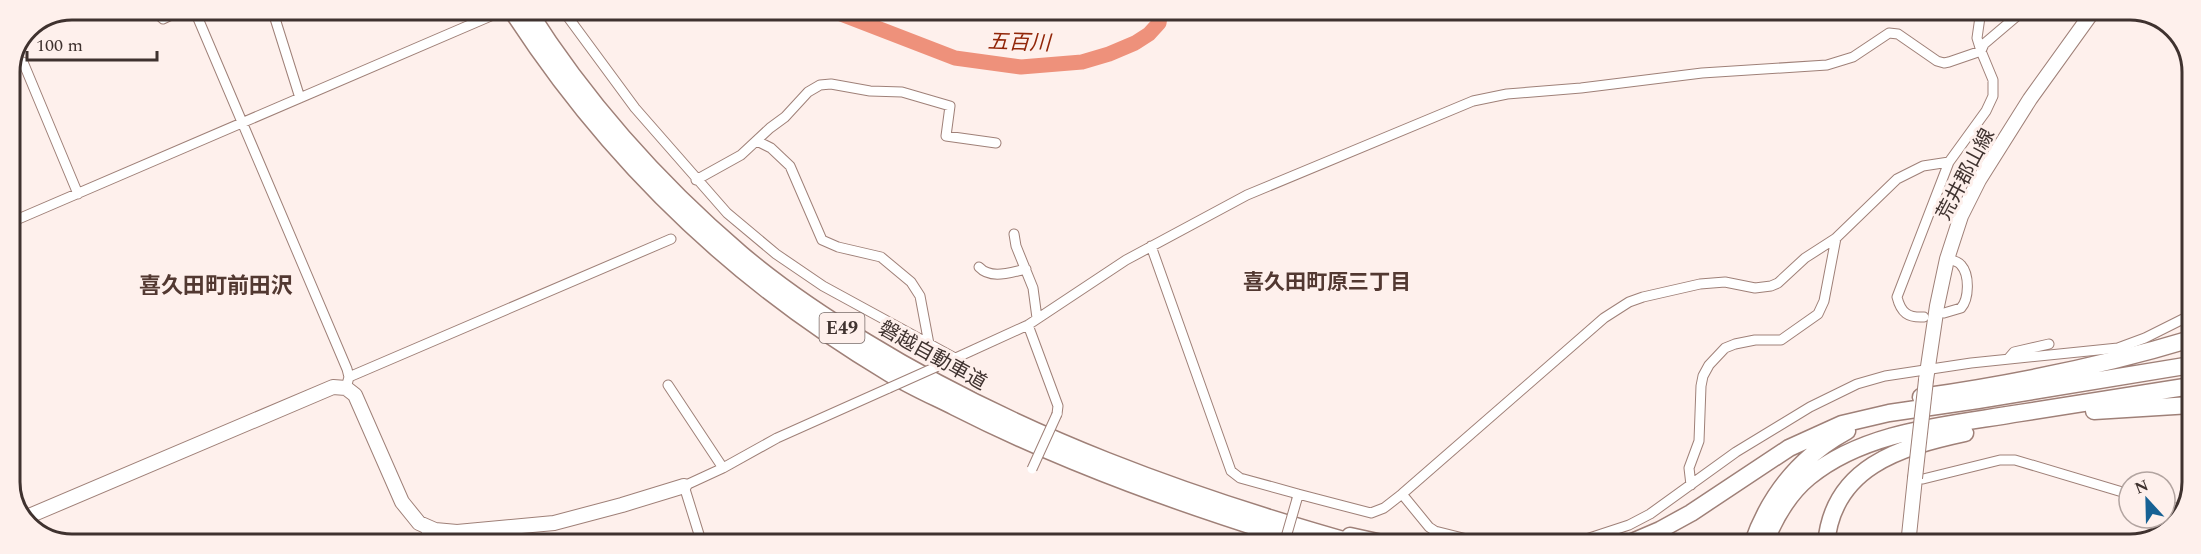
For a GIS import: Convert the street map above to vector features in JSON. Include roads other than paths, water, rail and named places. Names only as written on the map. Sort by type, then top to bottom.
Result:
[{"type":"highway","name":"磐越自動車道","points":[[513,20],[575,100],[636,171],[681,217],[733,264],[828,335],[891,374],[990,425],[1062,457],[1178,501],[1279,534]]},
{"type":"highway","name":"磐越自動車道","points":[[534,20],[585,92],[626,142],[658,176],[742,255],[835,323],[930,380],[998,414],[1106,461],[1253,512],[1327,534]]},
{"type":"highway","points":[[1674,523],[1701,505],[1774,446],[1801,430],[1838,414],[1886,402],[2061,374],[2182,342]]},
{"type":"highway","points":[[2046,389],[2182,353]]},
{"type":"highway","points":[[1649,534],[1674,523],[1714,499],[1801,441],[1842,424],[1889,413],[2182,367]]},
{"type":"highway","points":[[1770,534],[1778,513],[1808,478],[1834,461],[1880,441],[1941,426],[2182,387]]},
{"type":"highway","points":[[1773,534],[1799,498],[1835,471],[1893,446],[2182,397]]},
{"type":"highway","points":[[2094,411],[2182,406]]},
{"type":"highway","points":[[1757,534],[1772,500],[1800,465],[1833,438],[1889,413]]},
{"type":"highway","points":[[1828,534],[1830,522],[1840,498],[1848,486],[1868,467],[1905,449],[1972,431]]},
{"type":"highway","points":[[1178,501],[1247,534]]},
{"type":"highway","points":[[1253,512],[1348,534]]},
{"type":"street","points":[[199,20],[244,123],[347,382],[358,400],[402,502],[414,518],[426,526],[435,530],[457,532],[554,523],[622,506],[684,486],[723,468],[777,438],[1028,325],[1113,268],[1246,195],[1487,97],[1702,73],[1827,65],[1853,57],[1889,33],[1898,34],[1937,61],[1944,63],[1981,51],[1984,44],[2013,20]]},
{"type":"street","points":[[275,20],[300,98]]},
{"type":"street","points":[[20,218],[485,20]]},
{"type":"street","points":[[570,20],[635,108],[727,213],[776,254],[823,286],[956,358]]},
{"type":"street","points":[[1924,317],[1905,314],[1897,297],[1949,162],[1986,111],[1993,96],[1993,80],[1981,51],[1977,31],[1979,20]]},
{"type":"street","name":"荒井郡山線","points":[[1915,478],[1937,306],[1947,259],[1961,216],[1979,180],[2030,99],[2087,20]]},
{"type":"street","points":[[22,62],[78,194]]},
{"type":"street","points":[[696,180],[734,160],[785,117],[808,92],[820,85],[831,84],[870,92],[909,93],[950,106],[946,136],[996,143]]},
{"type":"street","points":[[757,141],[771,148],[790,166],[822,240],[838,247],[881,257],[911,282],[920,296],[928,344]]},
{"type":"street","points":[[1152,246],[1231,471],[1240,478],[1298,497],[1371,513],[1384,508],[1402,494],[1618,308],[1643,297],[1700,284],[1725,282],[1755,288],[1778,283],[1805,258],[1836,238],[1881,194],[1911,171],[1934,163],[1949,162]]},
{"type":"street","points":[[1014,234],[1019,254],[1033,288],[1037,318]]},
{"type":"street","points":[[1691,485],[1689,468],[1699,441],[1701,386],[1709,365],[1725,348],[1755,340],[1781,340],[1818,314],[1822,308],[1836,238]]},
{"type":"street","points":[[31,515],[347,382],[671,239]]},
{"type":"street","points":[[1944,314],[1961,308],[1967,297],[1963,268],[1959,263],[1947,259]]},
{"type":"street","points":[[979,267],[983,272],[997,274],[1026,269]]},
{"type":"street","points":[[1602,534],[1629,525],[1650,514],[1736,452],[1837,393],[1885,376],[1927,375],[2008,359],[2118,348],[2145,338],[2182,320]]},
{"type":"street","points":[[1028,325],[1058,406],[1057,414],[1031,471]]},
{"type":"street","points":[[2008,359],[2014,352],[2049,344]]},
{"type":"street","points":[[668,385],[723,468]]},
{"type":"street","points":[[1909,534],[1915,478],[1923,479],[2000,460],[2015,460],[2117,490]]},
{"type":"street","points":[[684,486],[699,534]]},
{"type":"street","points":[[1402,494],[1429,527],[1447,534]]},
{"type":"street","points":[[1287,534],[1298,497]]},
{"type":"street","points":[[426,526],[426,534]]},
{"type":"waterway","name":"五百川","points":[[857,20],[955,58],[1021,67],[1082,62],[1109,54],[1149,34],[1159,20]]},
{"type":"district","name":"喜久田町原三丁目","points":[[1327,282]]},
{"type":"district","name":"喜久田町前田沢","points":[[216,285]]}]
